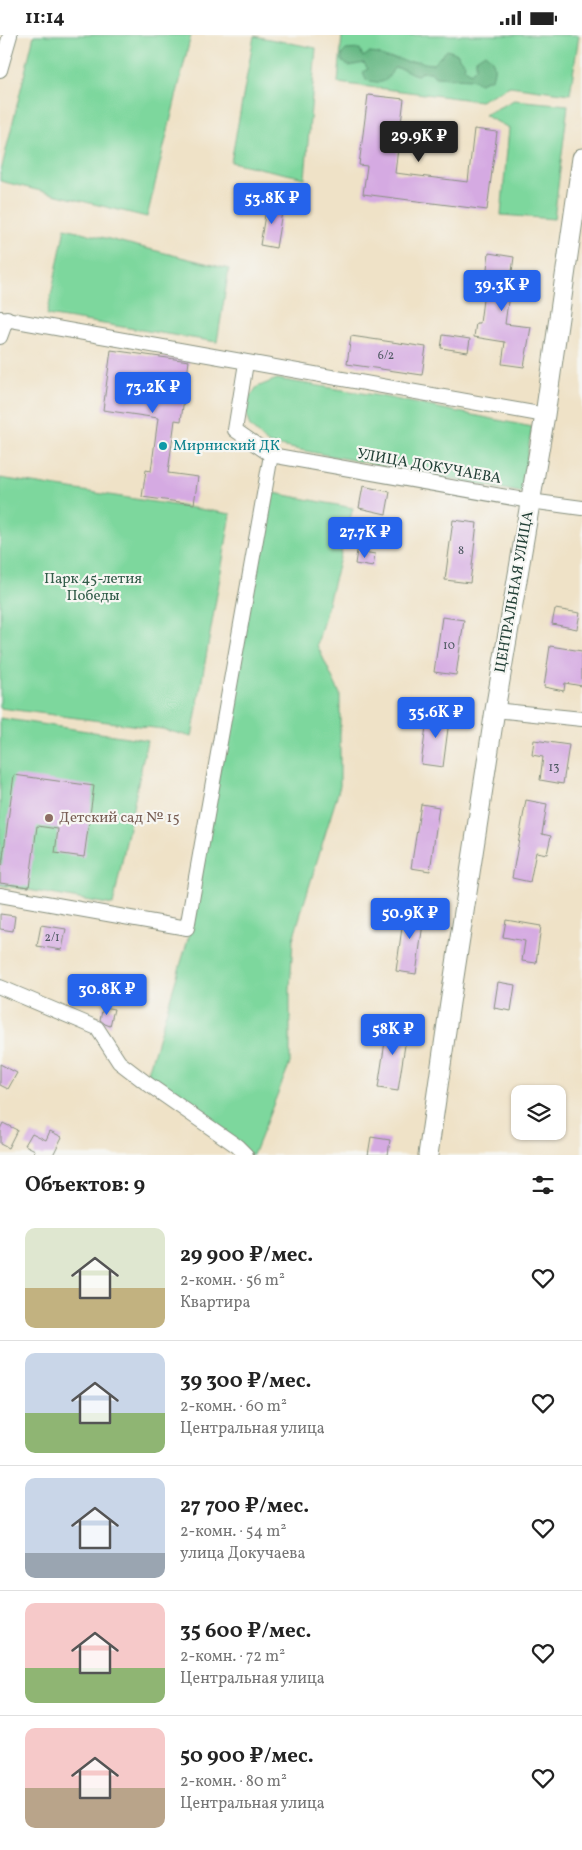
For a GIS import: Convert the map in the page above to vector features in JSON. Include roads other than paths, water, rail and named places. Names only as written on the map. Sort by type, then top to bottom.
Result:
[{"type":"street","points":[[0,70],[10,35]]},
{"type":"street","name":"ЦЕНТРАЛЬНАЯ УЛИЦА","points":[[428,1155],[495,710],[545,415],[582,158]]},
{"type":"street","points":[[0,337],[3,318],[545,415]]},
{"type":"street","points":[[0,895],[187,928],[271,455],[235,430],[246,363]]},
{"type":"street","name":"УЛИЦА ДОКУЧАЕВА","points":[[271,455],[530,501],[582,508]]},
{"type":"street","points":[[495,710],[582,719]]},
{"type":"street","points":[[0,987],[97,1028],[119,1062],[237,1145],[246,1155]]},
{"type":"place","name":"Мирниский ДК","points":[[163,446]]},
{"type":"place","name":"Детский сад № 15","points":[[49,818]]},
{"type":"park label","name":"Парк 45-летия Победы","points":[[93,588]]}]
